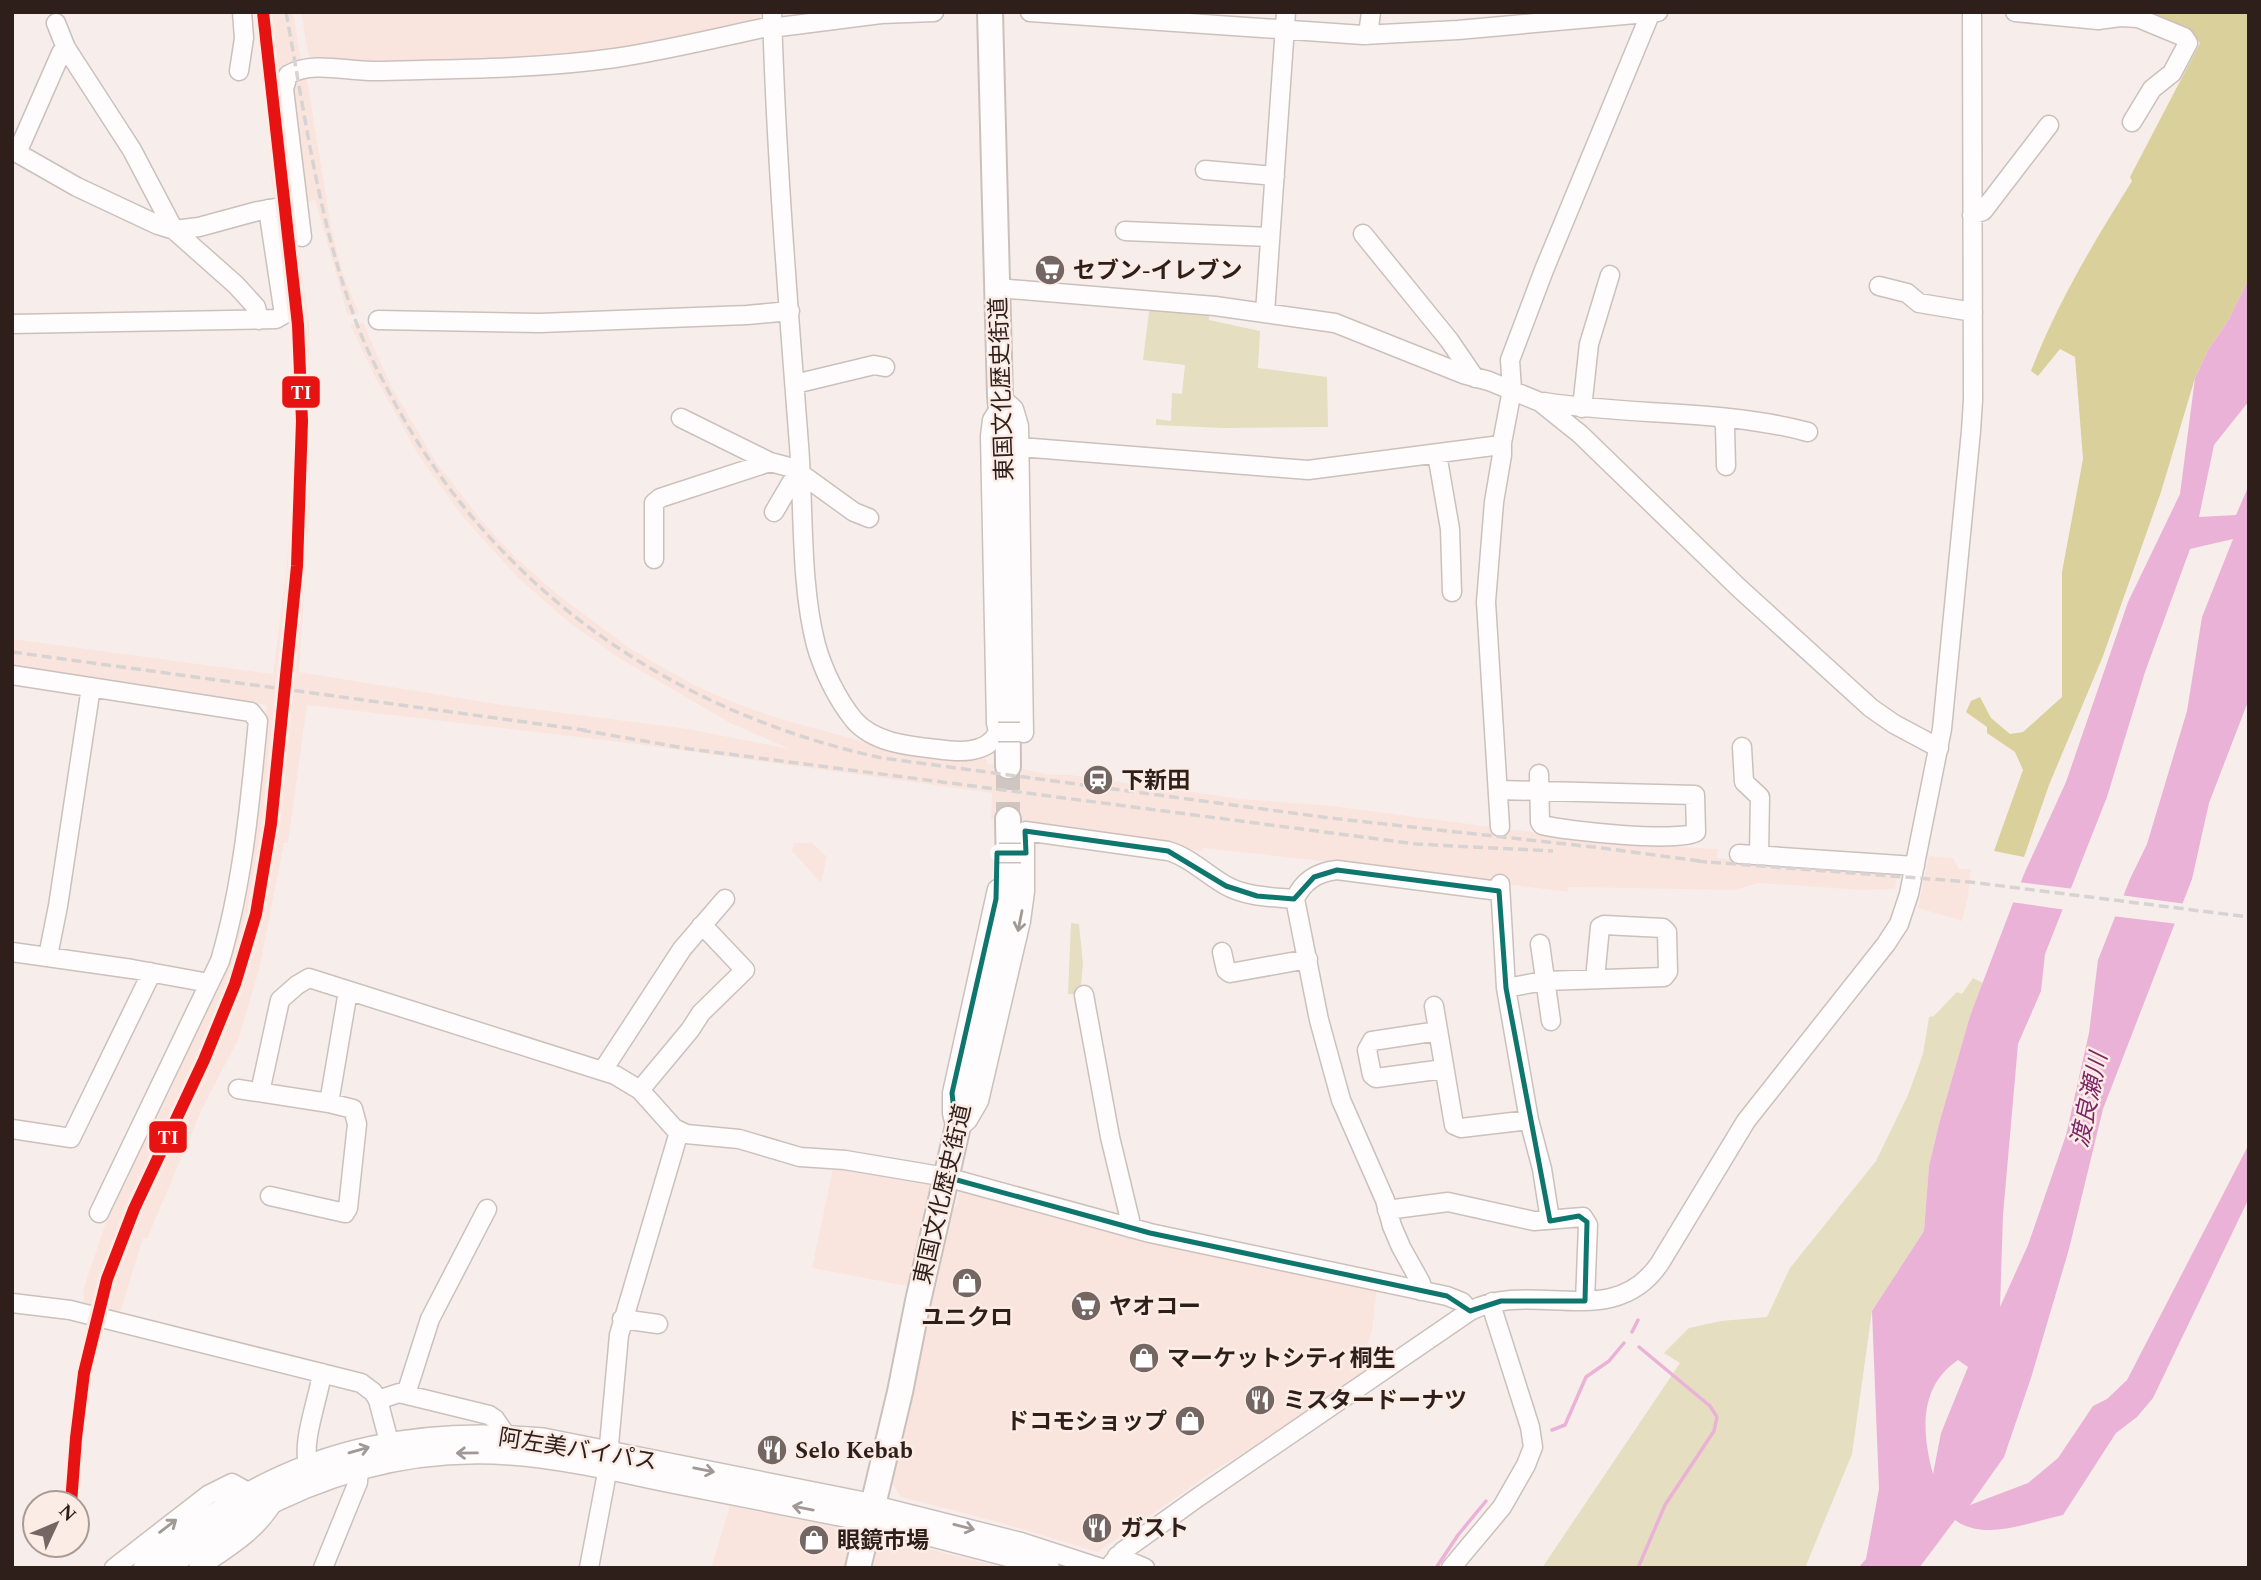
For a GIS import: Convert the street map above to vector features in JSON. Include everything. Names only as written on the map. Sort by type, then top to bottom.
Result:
[{"type":"highway","name":"東国文化歴史街道","points":[[990,12],[997,288],[1005,450],[1008,766]]},
{"type":"highway","name":"東国文化歴史街道","points":[[858,1568],[1003,924],[1009,874],[1008,819]]},
{"type":"main road","name":"阿左美バイパス","points":[[144,1568],[211,1516],[250,1493],[309,1466],[391,1452],[448,1435],[543,1439],[608,1460],[872,1513]]},
{"type":"main road","name":"阿左美バイパス","points":[[167,1568],[234,1521],[275,1499],[317,1481],[359,1469],[391,1452],[487,1453],[608,1460]]},
{"type":"street","points":[[239,71],[244,38],[242,12]]},
{"type":"street","points":[[772,19],[779,27],[881,14],[934,12]]},
{"type":"street","points":[[1030,12],[1285,21],[1368,35],[1458,30],[1658,12]]},
{"type":"street","points":[[1113,1562],[1231,1474],[1470,1311],[1492,1302],[1523,1299],[1608,1300],[1626,1294],[1644,1283],[1656,1269],[1746,1121],[1893,934],[1903,913],[1915,866],[1939,748],[1970,443],[1973,400],[1972,12]]},
{"type":"street","points":[[2015,12],[2098,20],[2138,18],[2184,37],[2188,43],[2172,73],[2152,89],[2132,122]]},
{"type":"street","points":[[1368,35],[1371,13]]},
{"type":"street","points":[[1500,827],[1500,790],[1486,602],[1494,502],[1512,390],[1510,360],[1651,13]]},
{"type":"street","points":[[302,237],[284,89],[286,78],[291,73],[311,68],[357,72],[617,58],[772,19]]},
{"type":"street","points":[[772,19],[807,575],[815,638],[828,676],[854,720],[871,734],[889,741],[958,752],[972,751],[994,739],[998,732],[991,489],[992,419],[1001,401],[1010,404],[1018,416],[1020,447],[1024,733],[998,732]]},
{"type":"street","points":[[1265,313],[1285,21]]},
{"type":"street","points":[[56,23],[66,48],[132,150],[174,230]]},
{"type":"street","points":[[66,48],[61,53],[14,151],[77,187],[174,230],[236,285],[256,307],[259,320]]},
{"type":"street","points":[[1972,215],[1983,211],[2049,125]]},
{"type":"street","points":[[1205,170],[1275,176]]},
{"type":"street","points":[[174,230],[298,204]]},
{"type":"street","points":[[12,324],[276,319],[283,315],[268,209]]},
{"type":"street","points":[[1125,231],[1270,237]]},
{"type":"street","points":[[1363,234],[1443,332],[1475,378]]},
{"type":"street","points":[[1582,408],[1587,357],[1610,275]]},
{"type":"street","points":[[1878,286],[1907,293],[1919,303],[1973,312]]},
{"type":"street","points":[[997,288],[1265,313],[1335,323],[1540,402],[1722,419],[1808,432]]},
{"type":"street","points":[[378,320],[540,323],[790,311]]},
{"type":"street","points":[[795,384],[874,365],[885,367]]},
{"type":"street","points":[[1540,402],[1580,434],[1739,588],[1871,708],[1924,742],[1939,748]]},
{"type":"street","points":[[681,418],[770,462],[793,468],[854,512],[869,518]]},
{"type":"street","points":[[1722,419],[1725,426],[1726,466]]},
{"type":"street","points":[[1020,447],[1308,470],[1502,443]]},
{"type":"street","points":[[1437,454],[1450,529],[1452,592]]},
{"type":"street","points":[[654,559],[654,503],[660,498],[770,462]]},
{"type":"street","points":[[774,512],[791,483],[801,475]]},
{"type":"street","points":[[12,676],[251,712],[258,721],[245,851],[230,927],[216,973],[99,1213]]},
{"type":"street","points":[[48,956],[91,687]]},
{"type":"street","points":[[1742,747],[1744,782],[1760,797],[1759,855]]},
{"type":"street","points":[[1500,790],[1539,782],[1695,795],[1696,832],[1689,836],[1655,837],[1545,827],[1541,822],[1539,782]]},
{"type":"street","points":[[1023,853],[997,853],[996,899],[953,1093],[952,1113],[956,1130],[968,1120],[978,1101],[1021,921],[1025,891],[1025,831],[1168,851],[1183,857],[1233,889],[1257,896],[1295,899]]},
{"type":"street","points":[[1739,854],[1915,866]]},
{"type":"street","points":[[1421,1290],[1340,1100],[1325,1046],[1295,899],[1300,888],[1314,877],[1337,870],[1499,888],[1506,988],[1550,1220]]},
{"type":"street","points":[[603,1070],[681,949],[725,899]]},
{"type":"street","points":[[640,1090],[701,1013],[745,970],[701,926]]},
{"type":"street","points":[[1506,988],[1544,981],[1664,977],[1668,972],[1667,932],[1662,928],[1600,927],[1595,979]]},
{"type":"street","points":[[1540,944],[1551,1021]]},
{"type":"street","points":[[12,952],[209,983]]},
{"type":"street","points":[[1222,952],[1226,970],[1230,973],[1308,959]]},
{"type":"street","points":[[12,1129],[71,1138],[150,972]]},
{"type":"street","points":[[260,1092],[280,1000],[309,978],[603,1070],[640,1090],[679,1132],[740,1139],[800,1157],[845,1160],[946,1177],[1130,1228],[1455,1298],[1470,1311]]},
{"type":"street","points":[[329,1103],[348,991]]},
{"type":"street","points":[[1084,995],[1130,1228]]},
{"type":"street","points":[[1434,1006],[1451,1119],[1457,1128],[1529,1120]]},
{"type":"street","points":[[1438,1031],[1372,1041],[1367,1050],[1372,1075],[1376,1078],[1444,1069]]},
{"type":"street","points":[[238,1089],[329,1103],[353,1109],[356,1115],[348,1208],[345,1213],[270,1196]]},
{"type":"street","points":[[589,1568],[608,1460],[617,1347],[622,1319],[679,1132]]},
{"type":"street","points":[[1387,1210],[1448,1202],[1530,1220],[1579,1216],[1587,1222],[1585,1301]]},
{"type":"street","points":[[406,1394],[430,1319],[487,1209]]},
{"type":"street","points":[[1451,1568],[1502,1507],[1534,1447],[1492,1302]]},
{"type":"street","points":[[12,1303],[69,1310],[361,1383],[373,1392],[378,1400],[391,1452]]},
{"type":"street","points":[[622,1319],[658,1324]]},
{"type":"street","points":[[309,1466],[306,1459],[307,1447],[322,1373]]},
{"type":"street","points":[[378,1400],[392,1394],[406,1394],[489,1415],[495,1419],[506,1436]]},
{"type":"street","points":[[323,1568],[358,1482],[359,1469]]},
{"type":"street","points":[[114,1568],[208,1495],[232,1483],[250,1493]]},
{"type":"street","points":[[198,1568],[252,1530],[275,1499]]},
{"type":"street","points":[[872,1513],[1050,1568]]},
{"type":"street","points":[[872,1513],[998,1536],[1101,1568]]},
{"type":"street","points":[[1113,1562],[1145,1568]]},
{"type":"highlighted area","points":[[1025,831],[1168,851],[1226,886],[1257,896],[1294,899],[1314,877],[1337,870],[1499,891],[1506,988],[1550,1221],[1579,1216],[1587,1222],[1585,1301],[1501,1301],[1470,1311],[1447,1296],[1150,1233],[946,1177],[956,1130],[952,1093],[996,899],[997,853],[1026,853]]},
{"type":"shaded area","points":[[254,12],[293,12],[302,66],[293,67],[293,197],[275,203],[271,176],[274,171]]},
{"type":"shaded area","points":[[301,12],[759,12],[760,21],[623,53],[370,66],[315,61],[308,54]]},
{"type":"shaded area","points":[[2153,12],[2249,12],[2249,278],[2195,378],[2161,492],[2103,656],[2049,785],[2024,857],[1994,851],[2023,770],[2015,752],[1987,733],[1987,727],[1966,712],[1971,701],[1980,697],[1991,718],[2010,734],[2023,732],[2062,697],[2062,572],[2083,459],[2075,357],[2060,349],[2038,376],[2031,371],[2064,297],[2132,181],[2130,177],[2200,43],[2190,31],[2152,18]]},
{"type":"shaded area","points":[[306,73],[331,227],[343,274],[359,314],[348,316],[315,200],[303,203],[293,152],[292,76]]},
{"type":"shaded area","points":[[294,211],[309,326],[310,506],[299,672],[503,705],[688,729],[790,749],[730,723],[619,658],[566,620],[517,577],[462,516],[419,456],[375,377],[350,324],[363,323],[391,386],[436,462],[482,521],[514,556],[558,595],[631,649],[694,685],[733,702],[777,718],[865,742],[917,752],[987,759],[987,764],[1051,775],[1071,775],[1242,799],[1331,806],[1625,844],[1718,849],[1717,858],[1898,871],[1895,889],[1860,890],[1758,883],[1735,890],[1569,887],[1568,892],[1312,860],[1203,848],[1202,851],[1036,826],[1033,821],[991,819],[992,793],[620,742],[307,705],[288,843],[284,843],[259,970],[238,1040],[203,1107],[147,1239],[143,1238],[121,1310],[110,1311],[83,1305],[84,1287],[106,1222],[218,985],[259,770],[267,705],[12,670],[12,639],[273,674],[287,566],[294,462],[289,324],[277,213]]},
{"type":"shaded area","points":[[1150,304],[1210,310],[1209,320],[1260,331],[1258,368],[1327,377],[1328,427],[1223,428],[1156,425],[1156,419],[1171,421],[1172,393],[1182,394],[1185,365],[1143,360]]},
{"type":"shaded area","points":[[794,843],[812,843],[827,857],[821,883],[792,851]]},
{"type":"shaded area","points":[[1929,856],[1953,858],[1959,869],[1971,869],[1962,921],[1918,908]]},
{"type":"shaded area","points":[[1071,923],[1079,924],[1083,964],[1080,994],[1068,994]]},
{"type":"shaded area","points":[[1973,978],[1983,983],[1970,1016],[1929,1166],[1924,1231],[1872,1311],[1852,1454],[1805,1568],[1542,1568],[1680,1363],[1664,1353],[1689,1328],[1721,1321],[1767,1317],[1790,1268],[1876,1161],[1908,1095],[1923,1054],[1929,1017],[1934,1016],[1957,992],[1962,994]]},
{"type":"shaded area","points":[[838,1163],[932,1181],[935,1184],[912,1287],[812,1268],[833,1168]]},
{"type":"shaded area","name":"マーケットシティ桐生","points":[[960,1187],[1377,1288],[1372,1331],[1367,1346],[1366,1371],[1291,1425],[1218,1468],[1098,1552],[901,1497],[892,1483],[929,1318],[925,1317],[950,1207],[956,1207]]},
{"type":"shaded area","points":[[730,1506],[841,1528],[850,1543],[855,1544],[849,1568],[711,1568]]},
{"type":"shaded area","points":[[895,1540],[1006,1568],[873,1568],[877,1548]]},
{"type":"water","name":"渡良瀬川","points":[[2249,278],[2249,401],[2214,445],[2199,517],[2236,515],[2249,485],[2249,699],[2209,803],[2192,879],[2103,1109],[2069,1249],[2031,1378],[2004,1457],[1970,1505],[2028,1483],[2058,1458],[2093,1406],[2107,1399],[2127,1380],[2249,1144],[2249,1198],[2153,1398],[2137,1417],[2116,1433],[2063,1515],[1993,1530],[1967,1526],[1955,1520],[1919,1568],[1858,1568],[1866,1559],[1879,1489],[1872,1311],[1924,1231],[1929,1166],[1970,1016],[2024,874],[2066,782],[2128,602],[2180,494],[2195,378],[2208,350],[2229,319]],"holes":[[[2233,539],[2202,617],[2187,711],[2147,844],[2098,960],[2089,1033],[2066,1135],[2028,1245],[2000,1307],[2003,1215],[2018,1044],[2041,991],[2045,954],[2107,797],[2145,672],[2190,549]],[[1958,1360],[1968,1367],[1941,1433],[1933,1474],[1927,1443],[1926,1412],[1936,1383]]]},
{"type":"pier","points":[[2018,882],[2074,889],[2066,910],[2011,902]]},
{"type":"pier","points":[[2120,895],[2186,904],[2178,924],[2112,916]]},
{"type":"waterway","points":[[1632,1332],[1638,1320]]},
{"type":"waterway","points":[[1552,1430],[1565,1425],[1586,1377],[1609,1361],[1624,1343]]},
{"type":"waterway","points":[[1638,1568],[1665,1505],[1714,1431],[1717,1417],[1710,1406],[1639,1347]]},
{"type":"waterway","points":[[1436,1568],[1458,1535],[1486,1501]]},
{"type":"tunnel","points":[[1008,766],[1008,819]]},
{"type":"railway","points":[[286,12],[331,242],[358,328],[397,407],[439,474],[487,534],[541,588],[600,636],[665,676],[733,710],[806,738],[882,758],[1330,818],[1707,862]]},
{"type":"railway","points":[[12,652],[591,731]]},
{"type":"railway","points":[[581,730],[690,749],[1416,844],[1553,851]]},
{"type":"railway","points":[[1696,861],[1970,882],[2249,917]]},
{"type":"transit line","name":"TI","points":[[72,1489],[84,1373],[107,1279],[134,1209],[204,1060],[235,984],[256,914],[271,824],[297,566],[302,421],[298,325],[263,12]]},
{"type":"place","name":"セブン-イレブン","points":[[1050,270]]},
{"type":"place","name":"下新田","points":[[1098,780]]},
{"type":"place","name":"ユニクロ","points":[[967,1283]]},
{"type":"place","name":"ヤオコー","points":[[1086,1306]]},
{"type":"place","name":"マーケットシティ桐生","points":[[1144,1358]]},
{"type":"place","name":"ミスタードーナツ","points":[[1260,1400]]},
{"type":"place","name":"ドコモショップ","points":[[1190,1421]]},
{"type":"place","name":"Selo Kebab","points":[[772,1450]]},
{"type":"place","name":"ガスト","points":[[1097,1528]]},
{"type":"place","name":"眼鏡市場","points":[[814,1540]]}]
